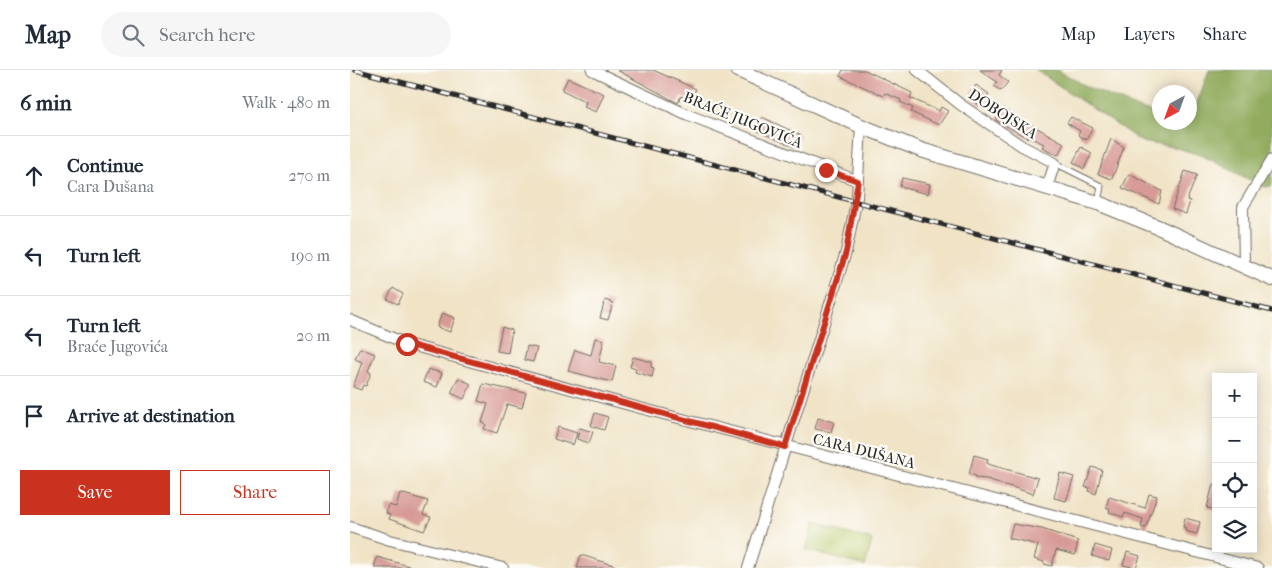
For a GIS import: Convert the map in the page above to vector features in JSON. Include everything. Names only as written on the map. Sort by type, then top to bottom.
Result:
[{"type":"main road","points":[[738,70],[861,126],[921,150],[1098,203],[1272,279]]},
{"type":"street","name":"BRAĆE JUGOVIĆA","points":[[592,70],[686,114],[858,181]]},
{"type":"street","name":"DOBOJSKA","points":[[917,70],[962,105],[1022,146],[1055,163]]},
{"type":"street","points":[[748,568],[846,252],[858,181],[861,126]]},
{"type":"street","points":[[1244,266],[1243,207],[1272,159]]},
{"type":"street","points":[[1047,187],[1055,163]]},
{"type":"street","name":"CARA DUŠANA","points":[[350,320],[407,344],[785,447],[1258,568]]},
{"type":"street","points":[[350,527],[390,540],[503,568]]},
{"type":"lane","points":[[1055,163],[1101,186],[1098,203]]},
{"type":"green space","points":[[1036,70],[1057,70],[1090,88],[1152,112],[1152,130],[1197,130],[1197,103],[1209,70],[1272,70],[1272,186],[1264,187],[1201,155],[1173,147],[1142,142]]},
{"type":"green space","points":[[813,524],[872,540],[865,566],[806,550]]},
{"type":"building","points":[[617,70],[653,70],[696,89],[690,101],[681,96],[678,103]]},
{"type":"building","points":[[843,70],[865,70],[912,93],[910,98],[939,111],[941,107],[948,111],[939,125],[911,112],[913,108],[900,102],[901,100],[885,93],[883,96],[840,76]]},
{"type":"building","points":[[980,70],[1002,70],[999,75],[1008,82],[1001,91],[994,86],[997,82]]},
{"type":"building","points":[[568,78],[604,94],[596,112],[584,107],[586,102],[562,90]]},
{"type":"building","points":[[976,85],[989,94],[981,106],[968,97]]},
{"type":"building","points":[[1003,109],[1064,143],[1058,155],[1042,147],[1044,144],[1028,136],[1027,138],[996,120]]},
{"type":"building","points":[[762,117],[800,135],[794,147],[756,130]]},
{"type":"building","points":[[1071,117],[1093,128],[1086,140],[1078,135],[1080,131],[1067,123]]},
{"type":"building","points":[[1111,139],[1124,147],[1112,179],[1098,174]]},
{"type":"building","points":[[1081,147],[1092,153],[1084,169],[1073,162]]},
{"type":"building","points":[[1185,171],[1197,175],[1187,200],[1190,201],[1186,214],[1172,209]]},
{"type":"building","points":[[1129,174],[1162,191],[1159,204],[1122,188]]},
{"type":"building","points":[[902,178],[930,184],[928,194],[900,187]]},
{"type":"building","points":[[393,288],[403,294],[398,304],[387,299]]},
{"type":"building","points":[[605,300],[613,303],[608,320],[600,318]]},
{"type":"building","points":[[442,313],[455,318],[450,332],[437,327]]},
{"type":"building","points":[[502,327],[512,330],[508,353],[497,351]]},
{"type":"building","points":[[595,338],[604,340],[599,362],[616,366],[612,382],[568,371],[575,350],[591,355]]},
{"type":"building","points":[[527,346],[537,348],[533,362],[524,360]]},
{"type":"building","points":[[360,348],[375,354],[368,371],[371,373],[366,386],[363,385],[361,390],[353,387],[362,362],[355,359]]},
{"type":"building","points":[[633,357],[652,362],[651,367],[654,368],[652,377],[635,372],[636,369],[630,367]]},
{"type":"building","points":[[428,369],[442,373],[437,387],[423,382]]},
{"type":"building","points":[[458,378],[471,384],[464,399],[451,393]]},
{"type":"building","points":[[483,384],[526,393],[522,408],[507,404],[497,433],[484,429],[486,424],[482,422],[488,404],[478,401]]},
{"type":"building","points":[[595,413],[608,417],[604,430],[591,426]]},
{"type":"building","points":[[818,418],[834,422],[831,432],[815,429]]},
{"type":"building","points":[[558,427],[577,433],[573,445],[554,439]]},
{"type":"building","points":[[580,428],[593,432],[589,443],[577,439]]},
{"type":"building","points":[[974,455],[988,459],[987,463],[991,465],[1038,478],[1033,494],[987,479],[976,478],[976,476],[969,474]]},
{"type":"building","points":[[1092,467],[1102,470],[1096,494],[1089,491],[1090,488],[1085,487]]},
{"type":"building","points":[[1060,473],[1074,477],[1066,501],[1054,498]]},
{"type":"building","points":[[1212,488],[1212,509],[1207,508]]},
{"type":"building","points":[[400,493],[428,501],[423,515],[431,517],[424,531],[389,519],[390,515],[386,513],[388,505],[396,507]]},
{"type":"building","points":[[1149,494],[1157,496],[1146,528],[1141,527],[1143,519],[1125,513],[1123,517],[1109,512],[1110,509],[1106,507],[1109,497],[1145,508]]},
{"type":"building","points":[[1185,518],[1200,522],[1197,534],[1185,531],[1186,528],[1183,527]]},
{"type":"building","points":[[1013,524],[1042,529],[1078,541],[1075,555],[1056,550],[1052,566],[1034,559],[1038,545],[1009,538]]},
{"type":"building","points":[[1095,545],[1112,550],[1109,561],[1092,556]]},
{"type":"building","points":[[1127,552],[1140,556],[1136,568],[1123,565]]},
{"type":"building","points":[[581,555],[616,566],[616,568],[577,568]]},
{"type":"building","points":[[377,557],[409,566],[408,568],[374,568]]},
{"type":"railway","points":[[355,70],[1272,311]]},
{"type":"route","points":[[407,344],[785,447],[846,252],[857,197],[858,181],[826,170]]}]
